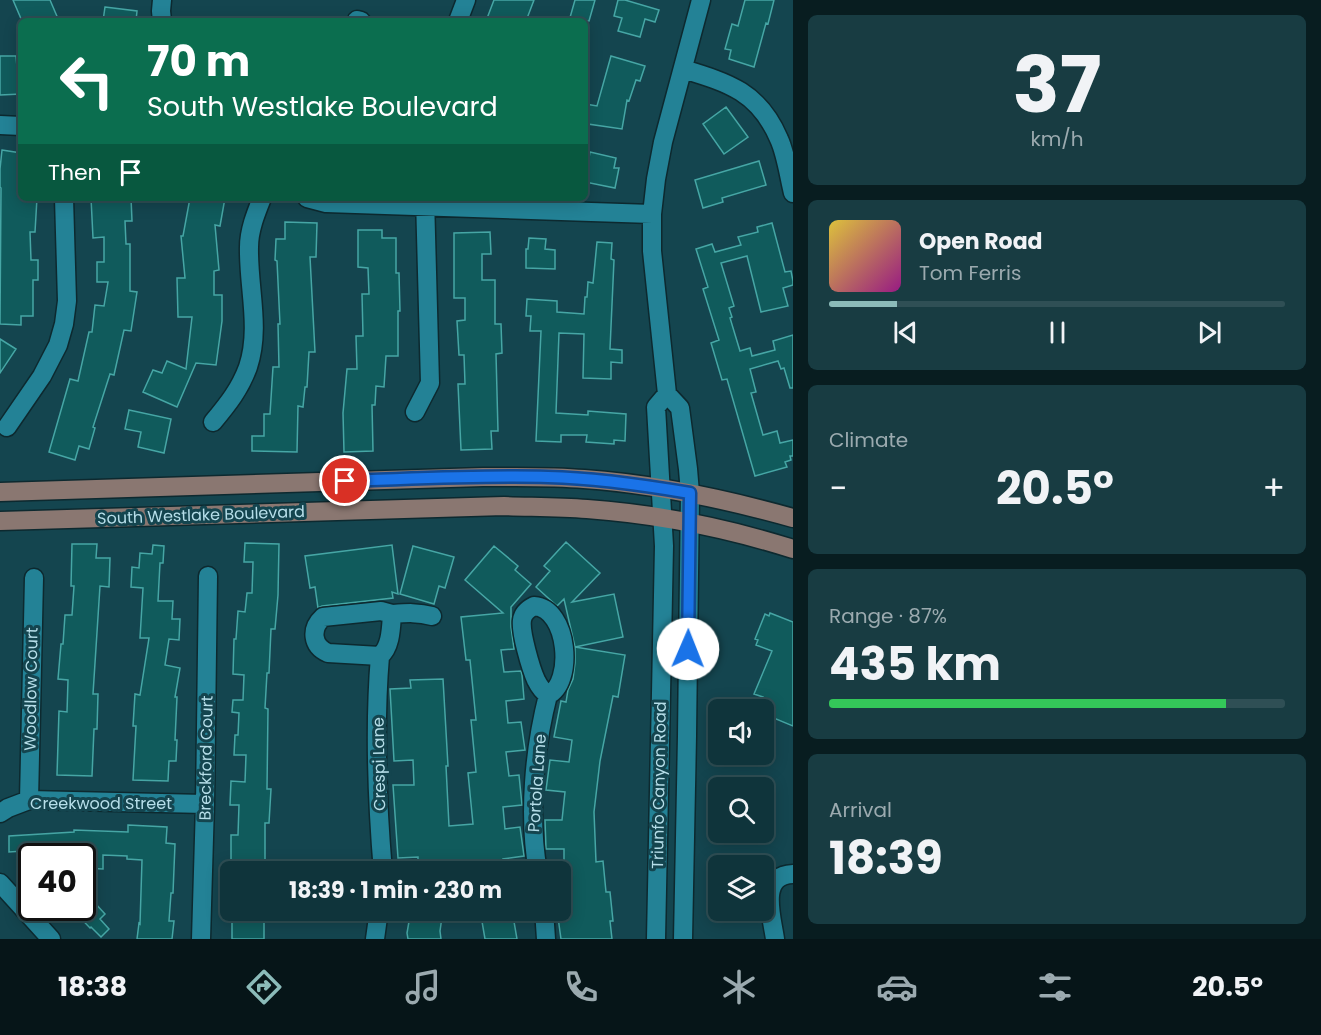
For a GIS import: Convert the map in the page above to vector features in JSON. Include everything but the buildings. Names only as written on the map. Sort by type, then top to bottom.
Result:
[{"type":"main road","name":"South Westlake Boulevard","points":[[0,492],[548,477],[661,488],[759,508],[793,518]]},
{"type":"main road","name":"South Westlake Boulevard","points":[[0,521],[504,506],[586,509],[662,518],[772,542],[793,549]]},
{"type":"street","points":[[459,18],[466,0]]},
{"type":"street","points":[[667,394],[652,251],[652,214],[663,142],[699,5]]},
{"type":"street","points":[[683,69],[734,87],[750,97],[762,109],[787,139],[793,193]]},
{"type":"street","points":[[0,125],[18,126]]},
{"type":"street","points":[[7,427],[42,376],[58,345],[64,324],[66,301],[64,201]]},
{"type":"street","points":[[213,422],[238,391],[249,365],[254,319],[248,246],[261,201]]},
{"type":"street","points":[[321,201],[424,202],[652,214]]},
{"type":"street","points":[[415,412],[430,383],[424,202]]},
{"type":"street","name":"Triunfo Canyon Road","points":[[656,939],[664,546],[656,407],[667,394],[680,408],[690,493],[682,939]]},
{"type":"street","name":"Breckford Court","points":[[201,939],[208,576]]},
{"type":"street","name":"Woodlow Court","points":[[29,800],[34,578]]},
{"type":"street","points":[[380,656],[328,653],[321,650],[314,636],[315,627],[322,617],[381,611],[392,614],[423,613],[432,616]]},
{"type":"street","name":"Crespi Lane","points":[[382,861],[378,774],[378,689],[380,656],[385,652],[388,644],[392,614]]},
{"type":"street","name":"Portola Lane","points":[[536,861],[532,818],[536,766],[548,695]]},
{"type":"street","name":"Creekwood Street","points":[[0,813],[29,800],[205,804]]},
{"type":"street","points":[[775,939],[769,899],[772,886],[777,878],[784,874],[793,874]]},
{"type":"street","points":[[0,883],[51,939]]},
{"type":"street","points":[[375,939],[377,921]]},
{"type":"street","points":[[545,921],[546,939]]},
{"type":"route","points":[[345,481],[548,477],[639,485],[690,493],[688,649]]}]
